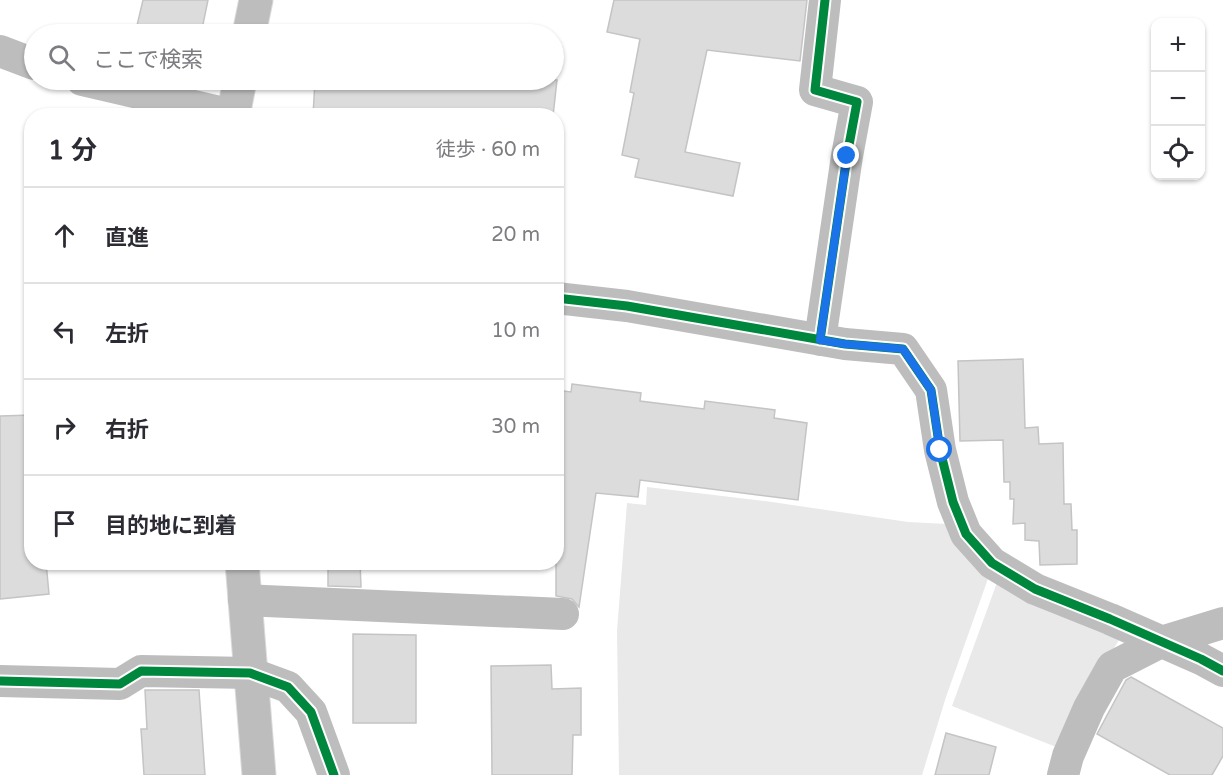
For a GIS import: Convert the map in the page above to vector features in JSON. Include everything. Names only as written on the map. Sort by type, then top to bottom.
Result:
[{"type":"main road","points":[[251,24],[256,0]]},
{"type":"main road","points":[[234,108],[238,90]]},
{"type":"main road","points":[[242,570],[260,775]]},
{"type":"street","points":[[820,340],[857,102],[815,90],[825,0]]},
{"type":"street","points":[[0,51],[24,60]]},
{"type":"street","points":[[125,90],[203,108]]},
{"type":"street","points":[[564,299],[627,306],[845,344],[903,349],[931,390],[940,450],[953,502],[966,534],[992,563],[1035,589],[1202,659],[1223,671]]},
{"type":"street","points":[[244,600],[563,614]]},
{"type":"street","points":[[1063,775],[1068,756],[1089,708],[1112,667],[1161,642],[1223,622]]},
{"type":"street","points":[[0,681],[120,684],[141,671],[250,672],[288,687],[311,712],[334,775]]},
{"type":"shaded area","points":[[647,487],[765,501],[908,522],[947,524],[990,573],[946,697],[922,775],[619,775],[617,631],[627,503],[646,505]]},
{"type":"shaded area","points":[[999,577],[1117,633],[1119,640],[1086,693],[1064,750],[952,706]]},
{"type":"building","points":[[143,0],[208,0],[203,24],[137,24]]},
{"type":"building","points":[[614,0],[807,0],[800,61],[707,50],[685,152],[740,163],[733,196],[635,177],[639,159],[622,155],[634,93],[630,92],[640,39],[607,32]]},
{"type":"building","points":[[314,90],[556,90],[554,108],[313,108]]},
{"type":"building","points":[[1023,359],[1025,428],[1038,427],[1039,444],[1063,443],[1064,504],[1071,504],[1072,530],[1077,530],[1077,564],[1040,565],[1039,541],[1025,540],[1025,523],[1013,524],[1014,499],[1010,499],[1010,482],[1004,482],[1003,440],[960,441],[958,361]]},
{"type":"building","points":[[572,384],[641,393],[640,401],[704,409],[705,401],[775,410],[774,418],[807,423],[798,500],[640,480],[638,497],[596,493],[579,607],[572,599],[556,596],[556,570],[564,570],[564,391],[571,392]]},
{"type":"building","points":[[24,415],[24,570],[47,570],[49,594],[0,599],[0,416]]},
{"type":"building","points":[[328,570],[360,570],[361,587],[328,586]]},
{"type":"building","points":[[353,634],[416,635],[416,723],[353,723]]},
{"type":"building","points":[[551,665],[552,689],[581,688],[581,735],[573,735],[572,775],[492,775],[491,666]]},
{"type":"building","points":[[1131,677],[1223,728],[1223,756],[1212,775],[1170,775],[1097,734],[1126,680]]},
{"type":"building","points":[[145,690],[199,690],[205,775],[144,775],[141,729],[147,729]]},
{"type":"building","points":[[946,733],[996,747],[989,775],[935,775]]},
{"type":"cycle path","points":[[820,340],[857,102],[815,90],[825,0]]},
{"type":"cycle path","points":[[564,299],[627,306],[845,344],[903,349],[931,390],[940,450],[953,502],[966,534],[992,563],[1035,589],[1110,619],[1223,671]]},
{"type":"cycle path","points":[[0,681],[120,684],[141,671],[250,673],[288,687],[311,712],[334,775]]},
{"type":"route","points":[[847,156],[820,340],[903,349],[931,390],[940,450]]}]
